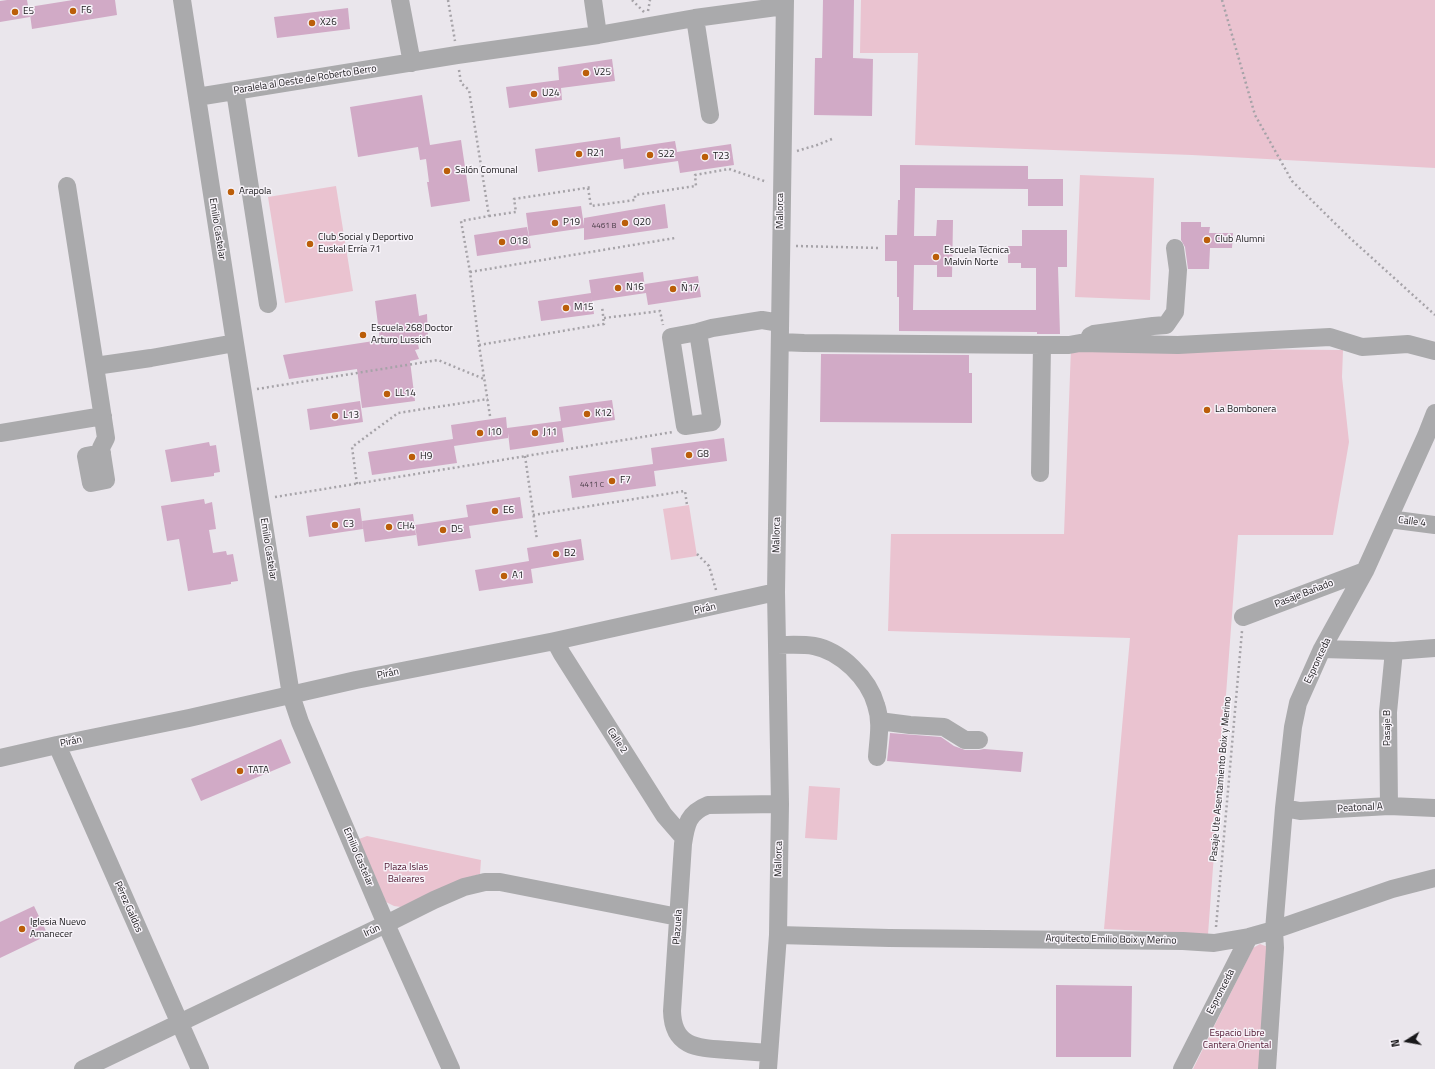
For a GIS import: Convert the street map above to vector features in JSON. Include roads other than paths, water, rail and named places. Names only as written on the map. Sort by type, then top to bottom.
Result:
[{"type":"street","name":"Emilio Castelar","points":[[182,0],[290,695],[300,722],[386,924],[451,1069]]},
{"type":"street","points":[[400,0],[412,63]]},
{"type":"street","points":[[593,0],[598,35]]},
{"type":"street","name":"Paralela al Oeste de Roberto Berro","points":[[197,97],[457,55],[598,35],[784,3]]},
{"type":"street","name":"Mallorca","points":[[768,1061],[778,935],[780,804],[776,592],[784,3]]},
{"type":"street","points":[[695,18],[710,115]]},
{"type":"street","points":[[235,91],[268,304]]},
{"type":"street","points":[[67,186],[103,416],[104,446]]},
{"type":"street","points":[[1080,343],[1094,334],[1166,325],[1175,312],[1178,270],[1175,248]]},
{"type":"street","points":[[698,332],[712,422],[685,426],[671,337],[712,328],[762,320],[780,323]]},
{"type":"street","points":[[780,342],[1042,345],[1069,345],[1080,343],[1178,345],[1330,337],[1362,347],[1408,344],[1435,351]]},
{"type":"street","points":[[95,366],[120,355],[235,343]]},
{"type":"street","points":[[1040,473],[1042,345]]},
{"type":"street","name":"Espronceda","points":[[1267,1069],[1275,948],[1274,930],[1284,808],[1293,727],[1298,703],[1322,649],[1365,571],[1389,519],[1431,436],[1435,413]]},
{"type":"street","points":[[0,433],[103,416]]},
{"type":"street","name":"Calle 4","points":[[1389,519],[1435,525]]},
{"type":"street","name":"Pasaje Bañado","points":[[1244,616],[1365,571]]},
{"type":"street","name":"Pirán","points":[[0,758],[290,695],[720,606],[776,592]]},
{"type":"street","name":"Calle 2","points":[[555,641],[660,808],[684,838]]},
{"type":"street","points":[[778,645],[803,645],[816,647],[833,653],[848,663],[859,674],[870,691],[876,705],[879,721],[877,757]]},
{"type":"street","points":[[1322,649],[1394,651],[1435,648]]},
{"type":"street","name":"Pasaje B","points":[[1389,806],[1388,712],[1394,651]]},
{"type":"street","points":[[879,721],[944,727],[965,740],[979,740]]},
{"type":"street","name":"Pérez Galdos","points":[[56,745],[200,1069]]},
{"type":"street","name":"Plazuela","points":[[768,1061],[703,1049],[692,1045],[683,1040],[676,1032],[672,1023],[672,1011],[684,838],[688,822],[698,809],[708,805],[780,804]]},
{"type":"street","name":"Peatonal A","points":[[1284,808],[1300,811],[1389,806],[1435,808]]},
{"type":"street","name":"Arquitecto Emilio Boix y Merino","points":[[778,935],[889,938],[1137,940],[1214,943],[1249,937],[1274,930],[1392,889],[1435,878]]},
{"type":"street","name":"Irún","points":[[83,1069],[464,887],[485,882],[500,882],[678,917]]},
{"type":"street","name":"Espronceda","points":[[1182,1069],[1249,937]]},
{"type":"place","name":"F6","points":[[73,11]]},
{"type":"place","name":"E5","points":[[15,12]]},
{"type":"place","name":"X26","points":[[312,23]]},
{"type":"place","name":"V25","points":[[586,73]]},
{"type":"place","name":"U24","points":[[534,94]]},
{"type":"place","name":"R21","points":[[579,154]]},
{"type":"place","name":"S22","points":[[650,155]]},
{"type":"place","name":"T23","points":[[705,157]]},
{"type":"place","name":"Salón Comunal","points":[[447,171]]},
{"type":"place","name":"Arapola","points":[[231,192]]},
{"type":"place","name":"P19","points":[[555,223]]},
{"type":"place","name":"Q20","points":[[625,223]]},
{"type":"place","name":"Club Alumni","points":[[1207,240]]},
{"type":"place","name":"O18","points":[[502,242]]},
{"type":"place","name":"Club Social y Deportivo Euskal Erría 71","points":[[310,244]]},
{"type":"place","name":"Escuela Técnica Malvín Norte","points":[[936,257]]},
{"type":"place","name":"N16","points":[[618,288]]},
{"type":"place","name":"Ñ17","points":[[673,289]]},
{"type":"place","name":"M15","points":[[566,308]]},
{"type":"place","name":"Escuela 268 Doctor Arturo Lussich","points":[[363,335]]},
{"type":"place","name":"LL14","points":[[387,394]]},
{"type":"place","name":"La Bombonera","points":[[1207,410]]},
{"type":"place","name":"K12","points":[[587,414]]},
{"type":"place","name":"L13","points":[[335,416]]},
{"type":"place","name":"I10","points":[[480,433]]},
{"type":"place","name":"J11","points":[[535,433]]},
{"type":"place","name":"G8","points":[[689,455]]},
{"type":"place","name":"H9","points":[[412,457]]},
{"type":"place","name":"F7","points":[[612,481]]},
{"type":"place","name":"E6","points":[[495,511]]},
{"type":"place","name":"C3","points":[[335,525]]},
{"type":"place","name":"CH4","points":[[389,527]]},
{"type":"place","name":"D5","points":[[443,530]]},
{"type":"place","name":"B2","points":[[556,554]]},
{"type":"place","name":"A1","points":[[504,576]]},
{"type":"place","name":"TATA","points":[[240,771]]},
{"type":"place","name":"Iglesia Nuevo Amanecer","points":[[22,929]]},
{"type":"park label","name":"Plaza Islas Baleares","points":[[406,874]]},
{"type":"park label","name":"Espacio Libre Cantera Oriental","points":[[1237,1040]]}]
